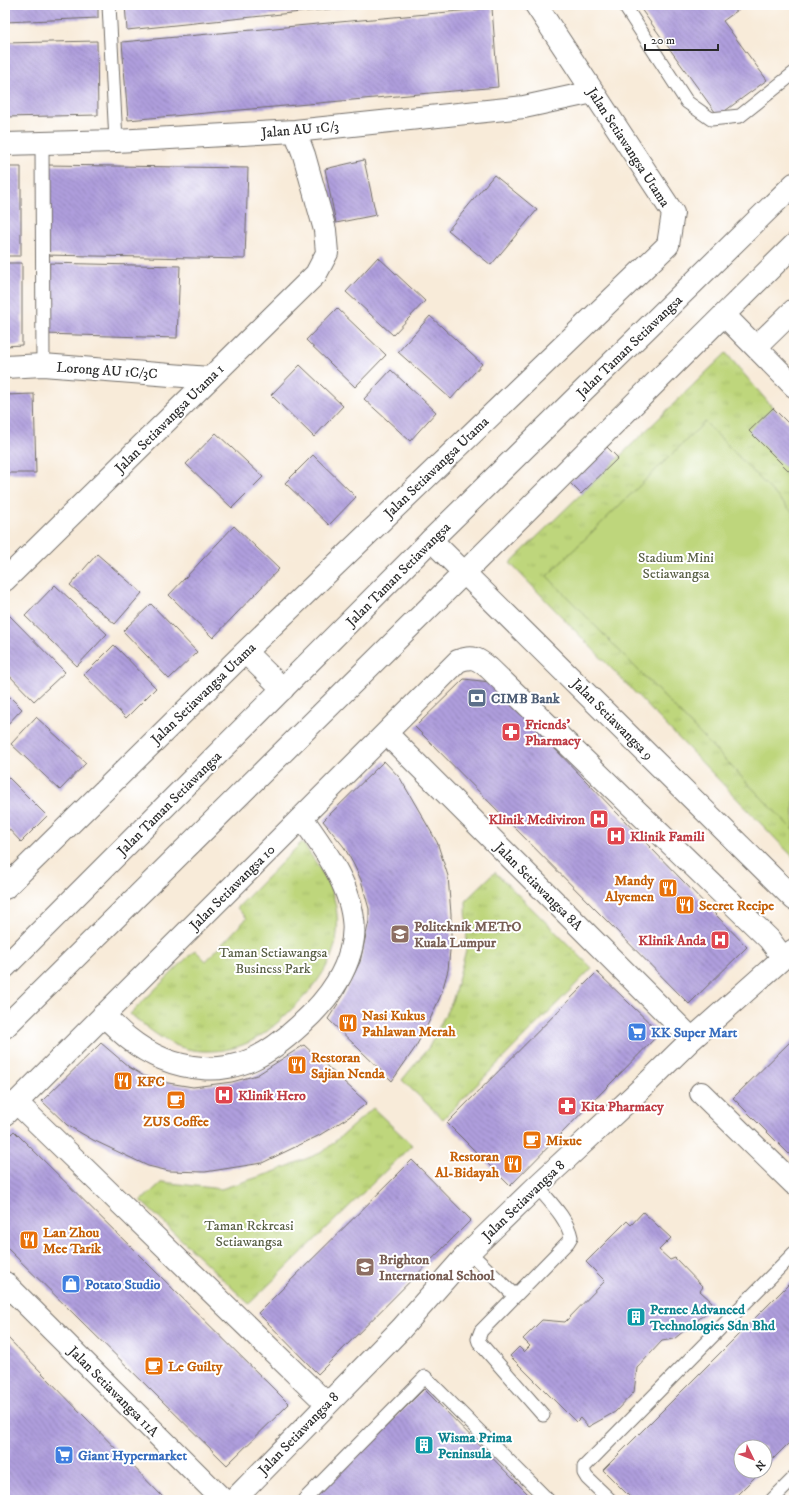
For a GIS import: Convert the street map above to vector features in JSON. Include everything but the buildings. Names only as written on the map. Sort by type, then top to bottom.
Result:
[{"type":"street","name":"Jalan Setiawangsa Utama","points":[[5,888],[245,652],[668,245],[673,213],[536,5]]},
{"type":"street","name":"Jalan AU 1C/3","points":[[5,144],[116,141],[295,131],[524,107],[593,92]]},
{"type":"street","name":"Jalan Setiawangsa Utama 1","points":[[5,580],[316,274],[327,253],[325,230],[304,155],[295,131]]},
{"type":"street","name":"Jalan Taman Setiawangsa","points":[[5,967],[431,540],[794,184]]},
{"type":"street","points":[[5,1027],[794,245]]},
{"type":"street","points":[[756,348],[794,310]]},
{"type":"street","points":[[724,315],[794,386]]},
{"type":"street","name":"Lorong AU 1C/3C","points":[[5,366],[43,365],[209,378]]},
{"type":"street","name":"Jalan Setiawangsa 9","points":[[431,540],[794,899]]},
{"type":"street","points":[[245,652],[283,689]]},
{"type":"street","name":"Jalan Setiawangsa 10","points":[[11,1108],[458,661],[468,657],[481,662],[489,668],[763,933],[789,954]]},
{"type":"street","name":"Jalan Setiawangsa 8A","points":[[386,733],[692,1039]]},
{"type":"street","points":[[103,1015],[127,1037],[154,1055],[182,1065],[204,1068],[228,1066],[252,1059],[287,1036],[306,1019],[336,983],[347,962],[353,936],[354,921],[351,904],[344,884],[302,818]]},
{"type":"street","name":"Jalan Setiawangsa 8","points":[[234,1500],[401,1329],[469,1252],[537,1186],[643,1088],[692,1039],[789,954]]},
{"type":"street","points":[[701,1093],[794,1184]]},
{"type":"street","points":[[11,1108],[327,1404]]},
{"type":"street","name":"Jalan Setiawangsa 11A","points":[[5,1283],[223,1500]]},
{"type":"lane","points":[[109,5],[116,141]]},
{"type":"lane","points":[[624,5],[687,102],[711,119],[740,116],[794,73]]},
{"type":"lane","points":[[42,144],[43,365]]},
{"type":"lane","points":[[537,1186],[564,1220],[570,1231],[571,1237],[568,1242],[481,1331],[478,1339],[479,1342],[543,1414]]},
{"type":"lane","points":[[469,1252],[515,1296]]},
{"type":"lane","points":[[610,1500],[587,1478],[584,1473],[584,1467],[794,1254]]},
{"type":"lane","points":[[304,1500],[425,1377],[548,1500]]},
{"type":"lane","points":[[772,1500],[794,1478]]},
{"type":"green space","name":"Stadium Mini Setiawangsa","points":[[726,353],[773,408],[794,429],[794,858],[510,563]]},
{"type":"green space","name":"Stadium Mini Setiawangsa","points":[[705,422],[794,514],[793,830],[547,576]]},
{"type":"green space","name":"Taman Setiawangsa Business Park","points":[[302,842],[329,885],[336,905],[337,929],[336,942],[327,966],[312,987],[294,1007],[254,1040],[243,1045],[219,1051],[192,1050],[173,1044],[156,1034],[130,1014],[195,950],[206,961],[247,918],[237,908]]},
{"type":"green space","points":[[495,872],[592,968],[443,1119],[402,1080],[429,1047],[453,999],[467,946],[466,900]]},
{"type":"green space","name":"Taman Rekreasi Setiawangsa","points":[[373,1108],[412,1145],[249,1304],[141,1201],[162,1182],[221,1189],[271,1173],[323,1152]]},
{"type":"place","name":"CIMB Bank","points":[[477,698]]},
{"type":"place","name":"Friends' Pharmacy","points":[[511,732]]},
{"type":"place","name":"Klinik Mediviron","points":[[599,819]]},
{"type":"place","name":"Klinik Famili","points":[[616,836]]},
{"type":"place","name":"Mandy Alyemen","points":[[668,888]]},
{"type":"place","name":"Secret Recipe","points":[[685,905]]},
{"type":"place","name":"Politeknik METrO Kuala Lumpur","points":[[400,934]]},
{"type":"place","name":"Klinik Anda","points":[[720,940]]},
{"type":"place","name":"Nasi Kukus Pahlawan Merah","points":[[348,1023]]},
{"type":"place","name":"KK Super Mart","points":[[637,1032]]},
{"type":"place","name":"Restoran Sajian Nenda","points":[[297,1065]]},
{"type":"place","name":"KFC","points":[[123,1081]]},
{"type":"place","name":"Klinik Hero","points":[[224,1095]]},
{"type":"place","name":"ZUS Coffee","points":[[176,1100]]},
{"type":"place","name":"Kita Pharmacy","points":[[567,1106]]},
{"type":"place","name":"Mixue","points":[[532,1140]]},
{"type":"place","name":"Restoran Al-Bidayah","points":[[513,1164]]},
{"type":"place","name":"Lan Zhou Mee Tarik","points":[[29,1240]]},
{"type":"place","name":"Brighton International School","points":[[365,1267]]},
{"type":"place","name":"Potato Studio","points":[[71,1284]]},
{"type":"place","name":"Pernec Advanced Technologies Sdn Bhd","points":[[636,1317]]},
{"type":"place","name":"Le Guilty","points":[[154,1366]]},
{"type":"place","name":"Wisma Prima Peninsula","points":[[424,1445]]},
{"type":"place","name":"Giant Hypermarket","points":[[64,1455]]}]
